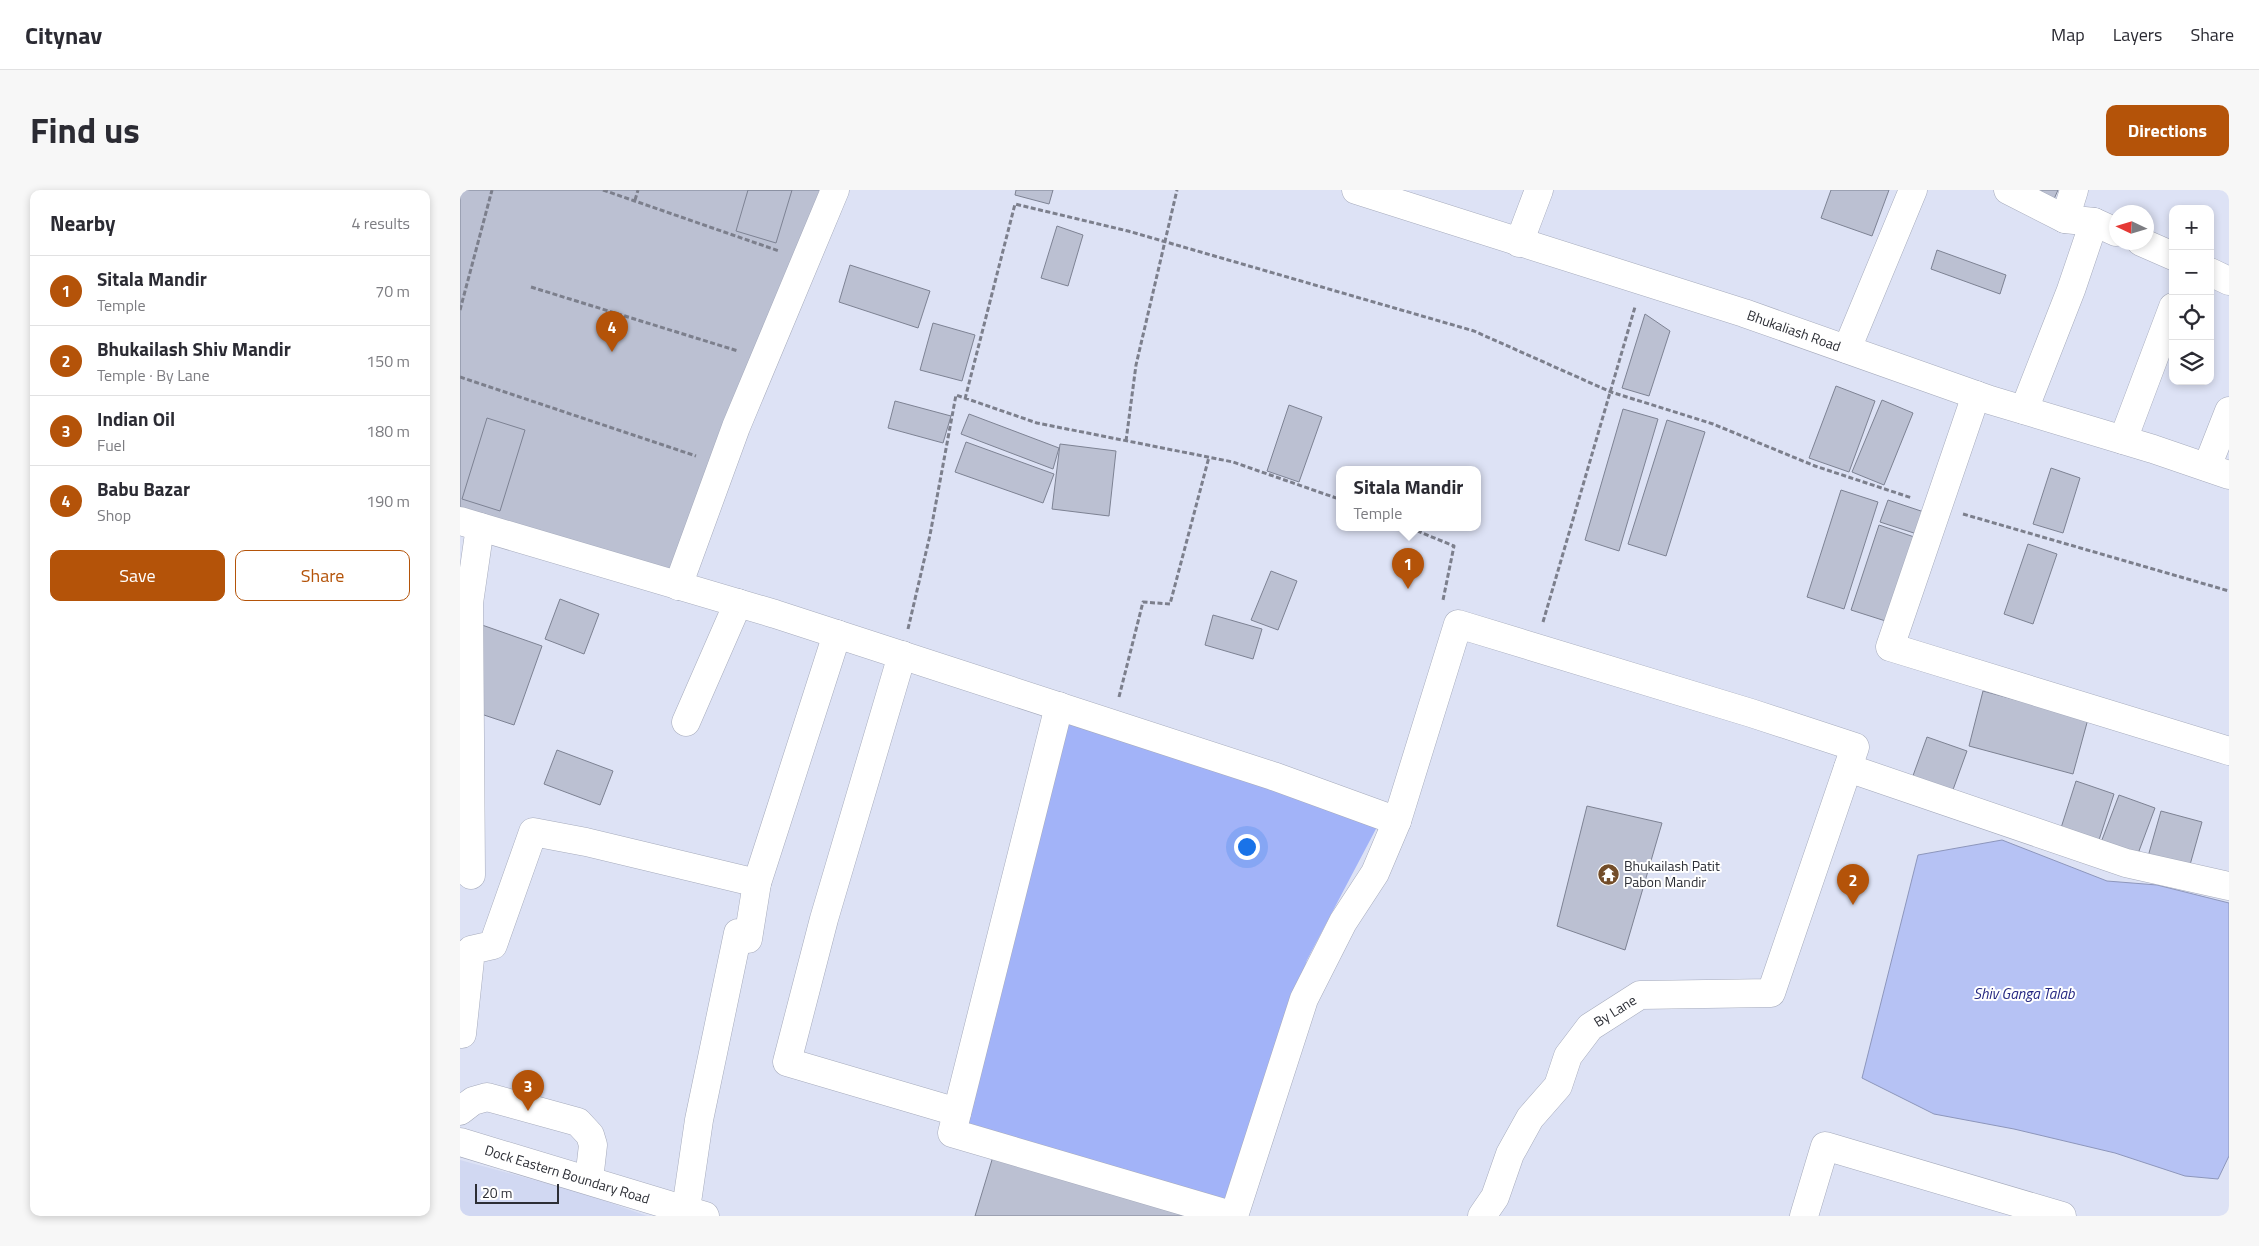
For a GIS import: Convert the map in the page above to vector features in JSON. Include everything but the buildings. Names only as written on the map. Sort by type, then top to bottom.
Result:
[{"type":"street","points":[[678,586],[764,359],[834,190]]},
{"type":"street","name":"Bhukaliash Road","points":[[1357,190],[1744,313],[1976,395],[2218,471]]},
{"type":"street","points":[[1519,243],[1539,190]]},
{"type":"street","points":[[1847,349],[1913,190]]},
{"type":"street","points":[[2008,190],[2065,218],[2105,227],[2071,290],[2024,410]]},
{"type":"street","points":[[2065,218],[2074,190]]},
{"type":"street","points":[[2154,248],[2169,254]]},
{"type":"street","points":[[2214,274],[2229,281]]},
{"type":"street","points":[[2123,440],[2169,318]]},
{"type":"street","points":[[1976,395],[1890,646],[2229,751]]},
{"type":"street","points":[[2218,471],[2229,411]]},
{"type":"street","points":[[472,875],[470,524],[837,634],[1273,776],[1397,821]]},
{"type":"street","points":[[686,722],[738,604]]},
{"type":"street","points":[[1059,706],[952,1133],[1234,1216],[1304,999],[1343,922],[1375,873],[1397,821],[1458,624],[1856,747],[1848,768],[2126,863],[2229,886]]},
{"type":"street","points":[[695,1213],[699,1120],[738,933],[748,939],[757,883],[837,634]]},
{"type":"street","points":[[902,655],[824,919],[787,1062],[957,1112]]},
{"type":"street","name":"By Lane","points":[[1482,1216],[1495,1197],[1510,1154],[1530,1118],[1558,1086],[1568,1056],[1590,1027],[1640,995],[1771,993],[1848,768]]},
{"type":"street","points":[[462,1034],[471,950],[493,945],[533,832],[586,842],[757,883]]},
{"type":"street","points":[[460,1111],[473,1101],[486,1097],[578,1122],[590,1135],[593,1145],[589,1180]]},
{"type":"street","name":"Dock Eastern Boundary Road","points":[[460,1142],[695,1213]]},
{"type":"street","points":[[1804,1216],[1825,1146],[2062,1216]]},
{"type":"path","points":[[460,310],[492,190]]},
{"type":"path","points":[[603,190],[805,260]]},
{"type":"path","points":[[635,200],[638,190]]},
{"type":"path","points":[[1126,441],[1136,365],[1177,190]]},
{"type":"path","points":[[965,398],[1015,204],[1128,231],[1474,331],[1611,392],[1713,424],[1815,466],[1938,507],[2229,591]]},
{"type":"path","points":[[1535,649],[1642,282]]},
{"type":"path","points":[[531,287],[764,359]]},
{"type":"path","points":[[460,377],[723,465]]},
{"type":"path","points":[[902,655],[930,535],[956,395],[1037,423],[1233,462],[1336,498]]},
{"type":"path","points":[[1112,723],[1143,602],[1170,604],[1209,457]]},
{"type":"path","points":[[1417,531],[1454,546],[1441,612],[1458,624]]},
{"type":"shaded area","points":[[1066,718],[1377,827],[1307,960],[1226,1205],[962,1129]]},
{"type":"shaded area","points":[[460,1160],[583,1193],[647,1216],[460,1216]]},
{"type":"water","name":"Shiv Ganga Talab","points":[[2002,840],[2107,881],[2157,885],[2229,903],[2229,1156],[2218,1179],[2185,1176],[2115,1153],[2014,1129],[1934,1114],[1862,1078],[1918,855]]},
{"type":"place","name":"Babu Bazar","points":[[612,352]]},
{"type":"place","name":"Sitala Mandir","points":[[1408,589]]},
{"type":"place","name":"Bhukailash Patit Pabon Mandir","points":[[1608,874]]},
{"type":"place","name":"Bhukailash Shiv Mandir","points":[[1853,905]]},
{"type":"place","name":"Indian Oil","points":[[528,1111]]}]
